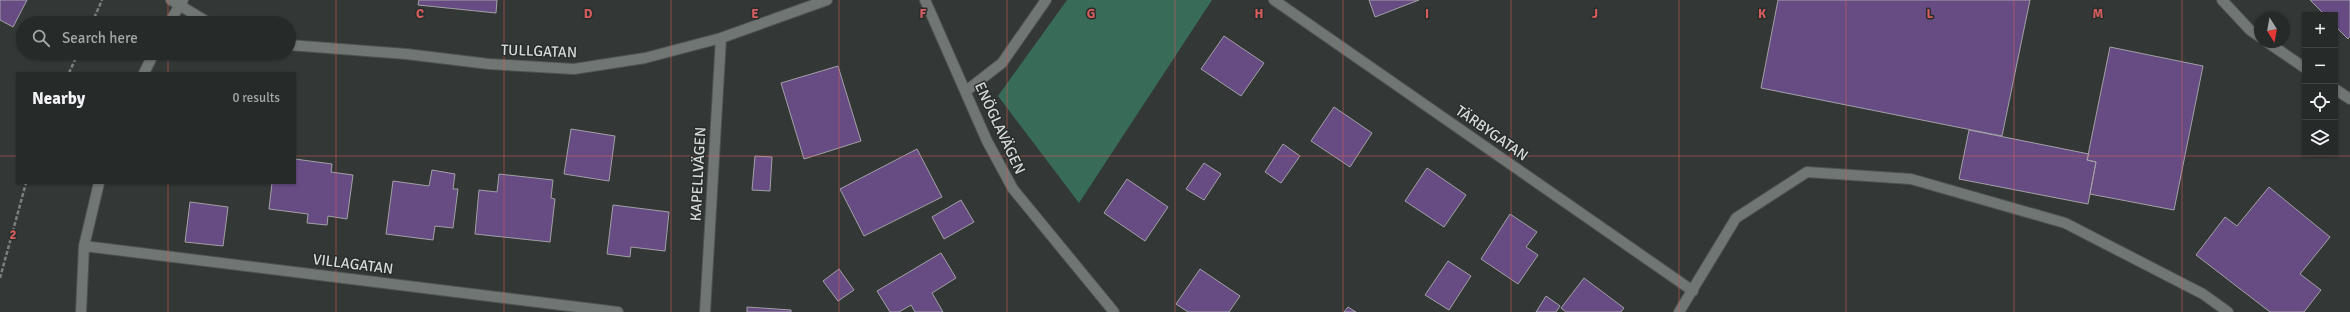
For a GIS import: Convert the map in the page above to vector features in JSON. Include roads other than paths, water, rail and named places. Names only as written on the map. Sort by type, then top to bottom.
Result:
[{"type":"street","name":"TULLGATAN","points":[[296,45],[406,54],[489,64],[574,69],[645,58],[721,38],[827,0]]},
{"type":"street","name":"ENÖGLAVÄGEN","points":[[925,0],[987,141],[1013,189],[1114,312]]},
{"type":"street","points":[[966,91],[1002,64],[1046,0]]},
{"type":"street","name":"TÄRBYGATAN","points":[[1274,0],[1693,291]]},
{"type":"street","points":[[2222,0],[2254,33]]},
{"type":"street","points":[[172,16],[178,2],[199,16]]},
{"type":"street","name":"KAPELLVÄGEN","points":[[705,312],[721,38]]},
{"type":"street","points":[[2277,48],[2302,66]]},
{"type":"street","points":[[144,72],[150,60]]},
{"type":"street","points":[[2338,91],[2350,99]]},
{"type":"street","points":[[1679,312],[1736,218],[1807,172],[1911,179],[2065,222],[2203,294],[2228,312]]},
{"type":"street","points":[[81,312],[84,246],[99,184]]},
{"type":"street","name":"VILLAGATAN","points":[[84,246],[618,312]]}]
